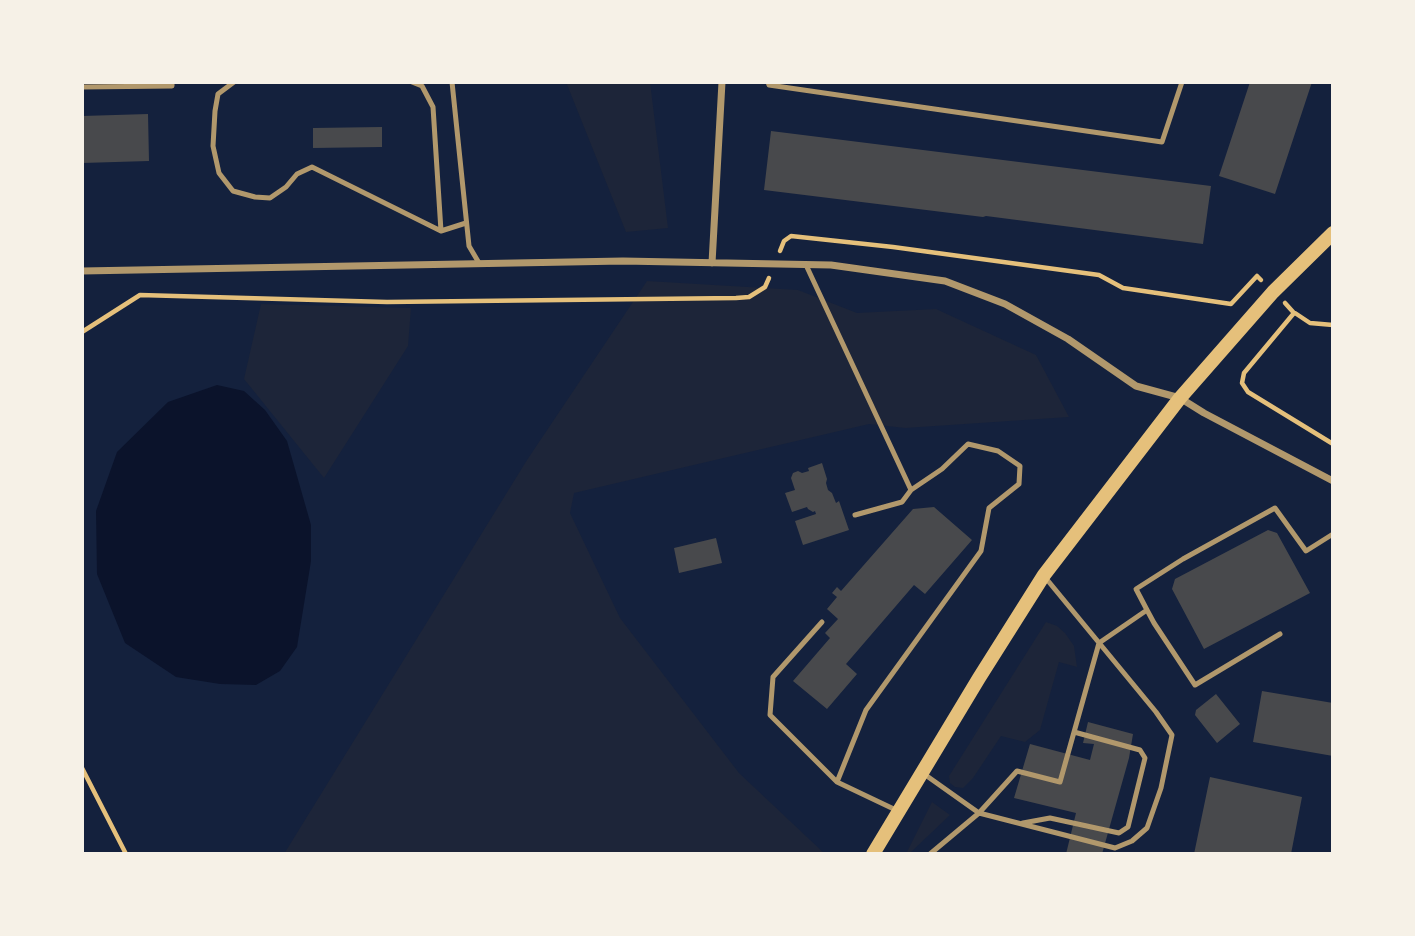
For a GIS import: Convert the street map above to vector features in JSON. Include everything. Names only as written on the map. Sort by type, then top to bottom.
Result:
[{"type":"main road","points":[[873,854],[1044,575],[1180,398],[1273,292],[1333,233]]},
{"type":"street","points":[[712,263],[722,82]]},
{"type":"street","points":[[82,271],[623,261],[831,265],[945,281],[1005,304],[1068,339],[1136,386],[1180,398],[1333,481]]},
{"type":"lane","points":[[82,87],[172,86],[172,82]]},
{"type":"lane","points":[[234,82],[218,94],[213,146],[219,173],[233,191],[270,198],[286,187],[297,174],[312,167],[441,231],[466,223]]},
{"type":"lane","points":[[412,82],[422,86],[433,107],[441,231]]},
{"type":"lane","points":[[452,82],[468,246],[479,263]]},
{"type":"lane","points":[[768,82],[769,85],[1162,142],[1182,82]]},
{"type":"lane","points":[[806,265],[911,490]]},
{"type":"lane","points":[[837,782],[866,710],[981,551],[989,508],[1019,484],[1020,466],[998,451],[968,444],[942,469],[911,490],[902,502],[855,515]]},
{"type":"lane","points":[[1280,634],[1195,685],[1154,623],[1136,589],[1183,559],[1275,508],[1306,551],[1333,534]]},
{"type":"lane","points":[[921,772],[979,813],[1115,848],[1132,841],[1147,828],[1161,788],[1172,735],[1044,575]]},
{"type":"lane","points":[[930,854],[979,813],[1017,771],[1060,782],[1099,643],[1147,610]]},
{"type":"lane","points":[[822,622],[772,677],[770,715],[837,782],[898,811]]},
{"type":"lane","points":[[1020,824],[1050,818],[1118,833],[1128,827],[1145,758],[1140,750],[1074,732]]},
{"type":"path","points":[[82,332],[140,295],[387,302],[736,298],[749,296],[765,287],[784,241],[792,236],[1099,275],[1123,288],[1231,304],[1256,276],[1294,313],[1310,323],[1333,325]]},
{"type":"path","points":[[1294,313],[1244,373],[1242,383],[1248,392],[1333,444]]},
{"type":"path","points":[[82,768],[126,854]]},
{"type":"shaded area","points":[[566,82],[650,82],[668,228],[626,232]]},
{"type":"shaded area","points":[[647,281],[798,290],[857,313],[936,309],[1036,355],[1069,417],[905,428],[869,424],[574,493],[570,513],[620,618],[739,773],[825,854],[284,854],[527,460]]},
{"type":"shaded area","points":[[261,304],[411,308],[408,346],[324,478],[244,379]]},
{"type":"shaded area","points":[[217,385],[244,391],[265,410],[287,441],[311,525],[311,561],[297,647],[280,671],[256,685],[220,684],[176,677],[125,643],[97,574],[96,511],[117,452],[168,402]]},
{"type":"shaded area","points":[[1046,622],[1057,626],[1074,646],[1077,667],[1059,662],[1040,730],[1025,742],[1001,736],[973,778],[963,788],[955,787],[950,783],[949,776]]},
{"type":"shaded area","points":[[932,802],[950,815],[906,854]]},
{"type":"building","points":[[1250,82],[1312,82],[1275,194],[1219,176]]},
{"type":"building","points":[[148,114],[149,161],[82,163],[82,116]]},
{"type":"building","points":[[382,127],[382,147],[313,148],[313,128]]},
{"type":"building","points":[[771,131],[1211,186],[1203,244],[764,190]]},
{"type":"building","points":[[822,463],[828,490],[836,503],[839,501],[849,530],[803,545],[795,521],[816,514],[815,511],[807,507],[792,512],[785,493],[795,490],[791,478],[793,473],[809,471],[808,468]]},
{"type":"building","points":[[934,507],[972,540],[925,594],[914,585],[846,664],[857,674],[827,709],[793,681],[830,638],[825,633],[838,619],[827,609],[837,597],[832,593],[837,587],[841,591],[913,509]]},
{"type":"building","points":[[1268,530],[1277,533],[1310,593],[1204,649],[1172,589],[1175,579]]},
{"type":"building","points":[[716,538],[722,563],[679,573],[674,548]]},
{"type":"building","points":[[1262,691],[1333,703],[1333,756],[1253,742]]},
{"type":"building","points":[[1216,694],[1240,724],[1217,743],[1195,715],[1196,710]]},
{"type":"building","points":[[1088,722],[1133,734],[1129,758],[1102,854],[1066,854],[1076,813],[1014,798],[1030,744],[1090,760],[1094,744],[1083,743]]},
{"type":"building","points":[[1210,777],[1302,797],[1291,854],[1194,854]]}]
